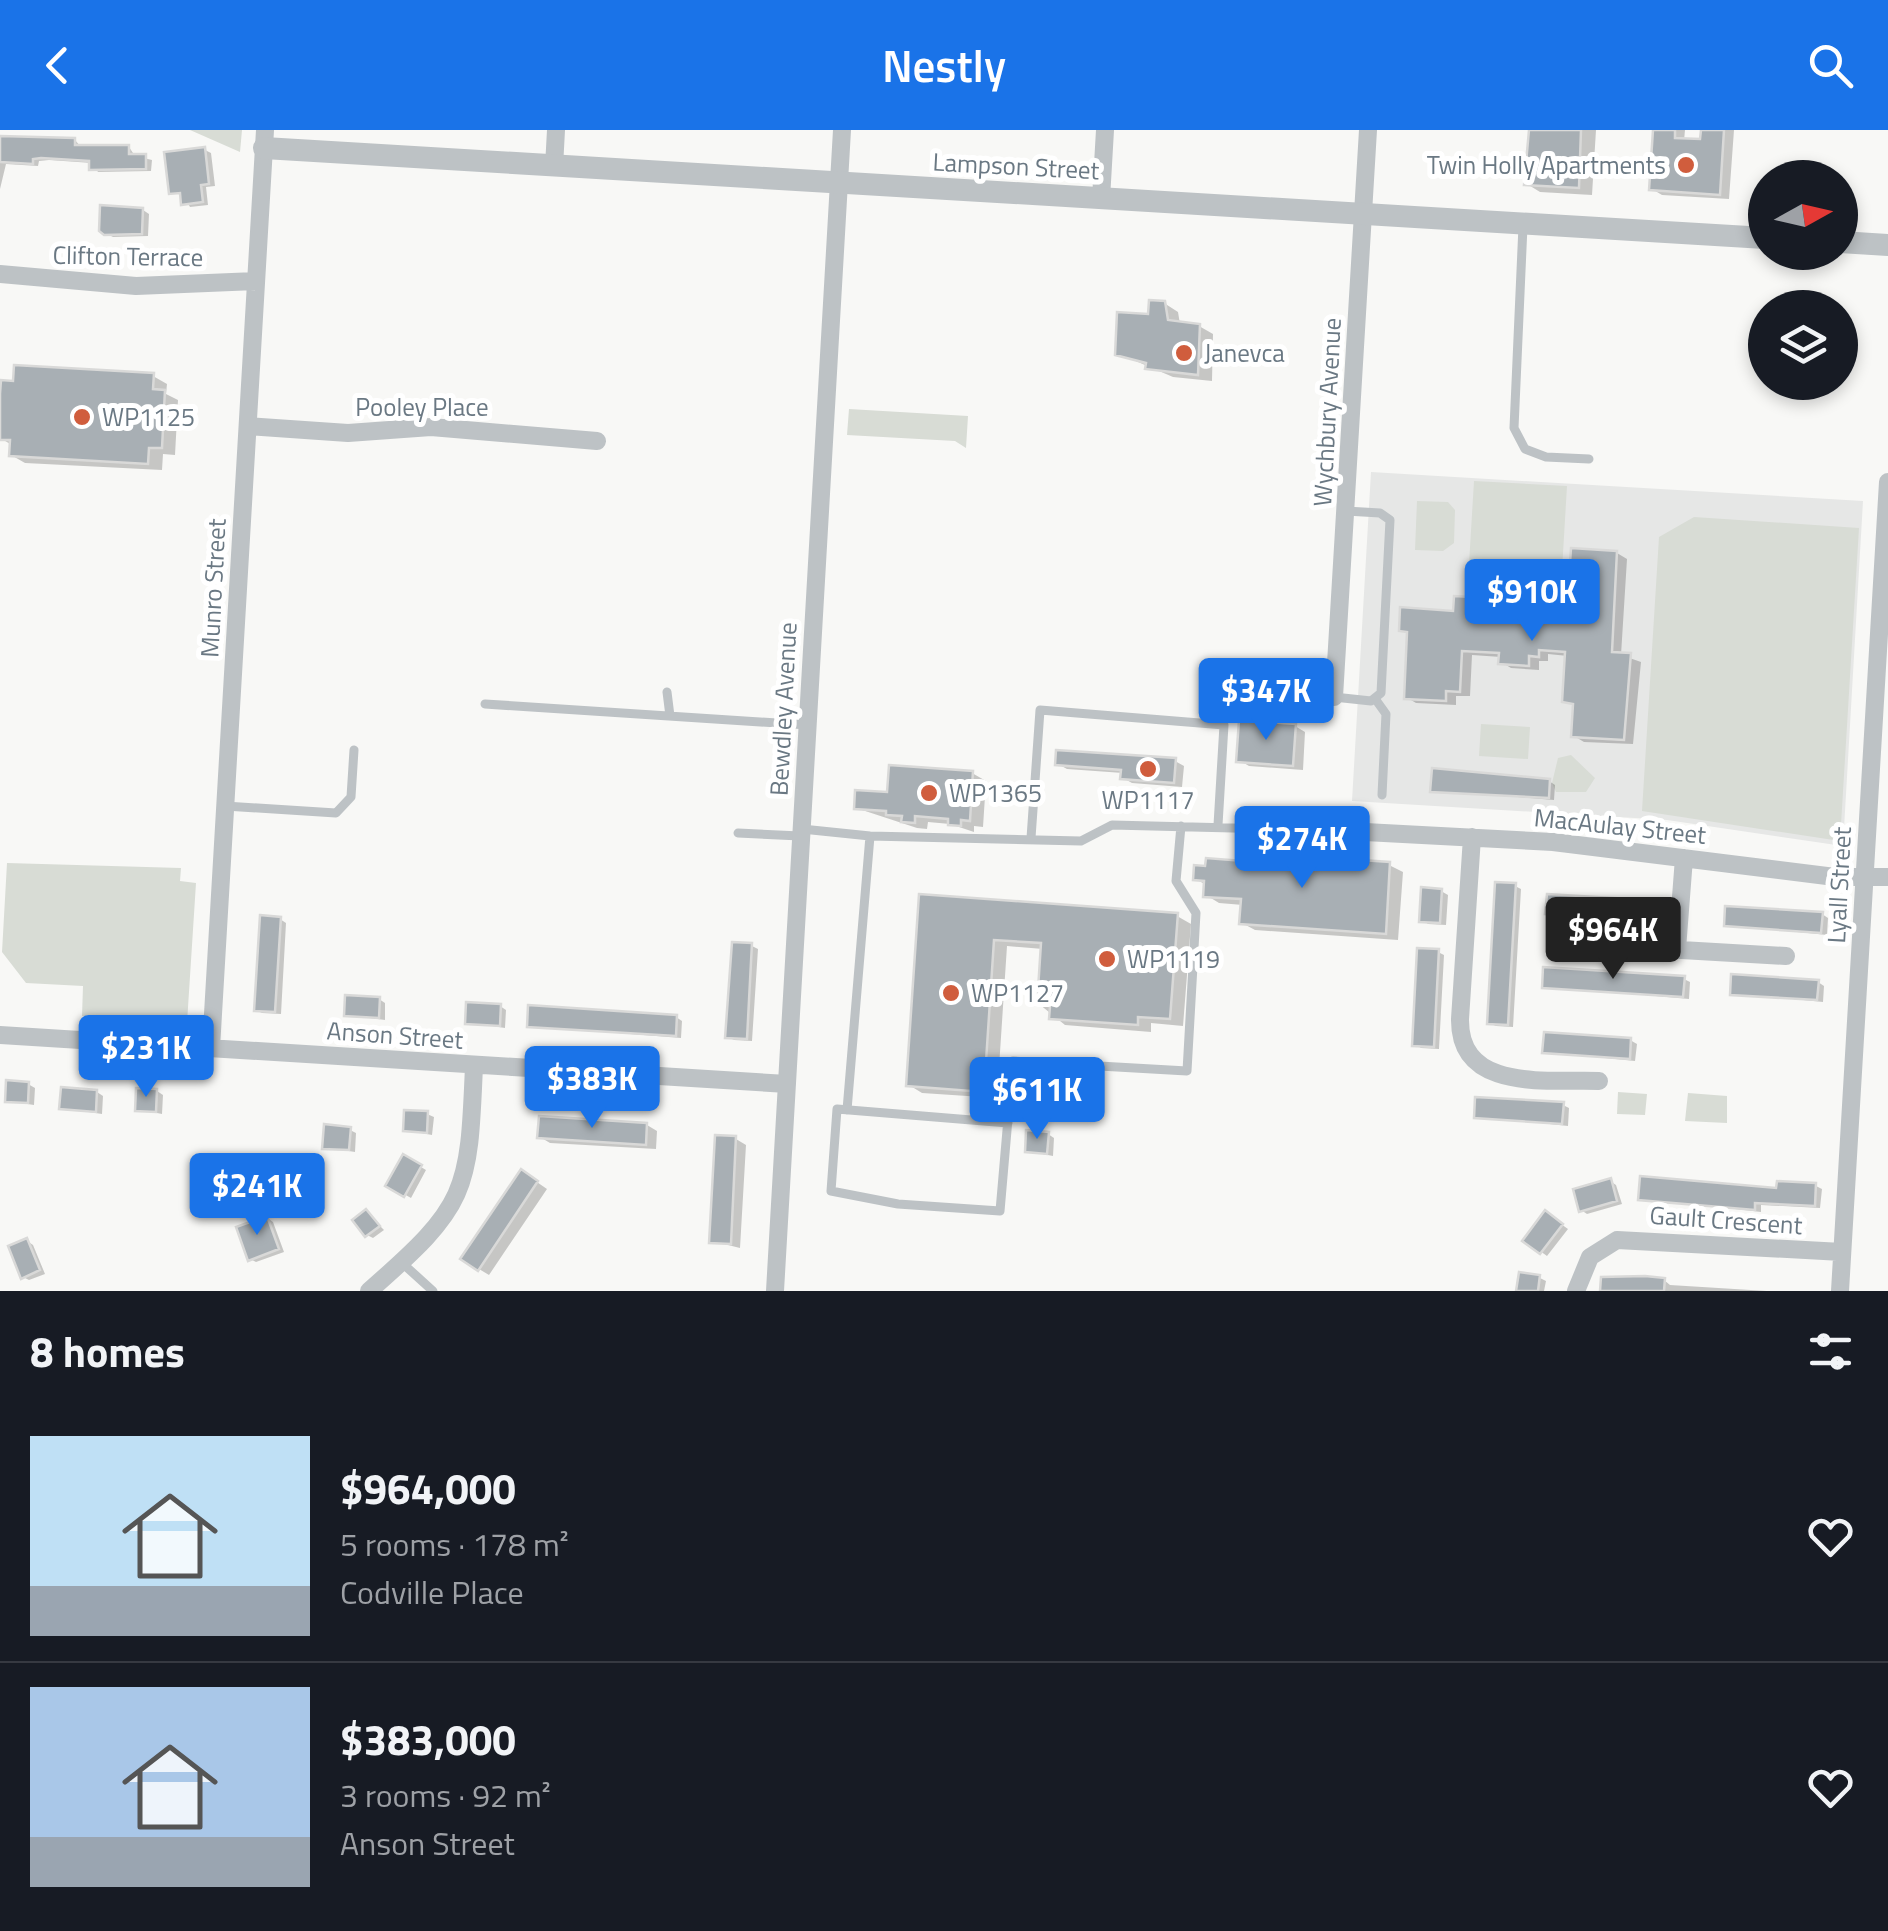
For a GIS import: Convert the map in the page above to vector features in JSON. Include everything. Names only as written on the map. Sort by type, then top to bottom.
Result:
[{"type":"street","points":[[554,167],[556,130]]},
{"type":"street","name":"Bewdley Avenue","points":[[775,1291],[842,130]]},
{"type":"street","points":[[1101,198],[1105,130]]},
{"type":"street","name":"Wychbury Avenue","points":[[1334,697],[1368,130]]},
{"type":"street","name":"Lampson Street","points":[[265,139],[554,167],[1748,237]]},
{"type":"street","name":"Munro Street","points":[[211,1048],[265,139]]},
{"type":"street","points":[[1858,244],[1888,246]]},
{"type":"street","name":"Clifton Terrace","points":[[0,274],[136,286],[256,281]]},
{"type":"street","name":"Pooley Place","points":[[248,426],[348,433],[431,427],[596,441]]},
{"type":"street","name":"Lyall Street","points":[[1840,1291],[1888,482]]},
{"type":"street","name":"MacAulay Street","points":[[1346,831],[1563,842],[1888,877]]},
{"type":"street","points":[[1472,838],[1460,1019],[1464,1047],[1483,1069],[1501,1076],[1600,1081]]},
{"type":"street","points":[[1677,948],[1684,858]]},
{"type":"street","points":[[1578,944],[1786,956]]},
{"type":"street","name":"Anson Street","points":[[0,1035],[787,1084]]},
{"type":"street","points":[[368,1291],[438,1228],[463,1182],[470,1150],[474,1065]]},
{"type":"street","name":"Gault Crescent","points":[[1576,1291],[1590,1256],[1617,1240],[1842,1252]]},
{"type":"lane","points":[[1524,224],[1514,428],[1525,449],[1546,457],[1589,459]]},
{"type":"lane","points":[[1346,511],[1386,514],[1391,528],[1381,693],[1376,700]]},
{"type":"lane","points":[[668,692],[670,716]]},
{"type":"lane","points":[[1334,697],[1376,700]]},
{"type":"lane","points":[[1376,700],[1386,714],[1382,795]]},
{"type":"lane","points":[[485,704],[808,725]]},
{"type":"lane","points":[[1032,838],[1040,710],[1224,725],[1218,826]]},
{"type":"lane","points":[[225,806],[336,812],[351,797],[354,750]]},
{"type":"lane","points":[[738,833],[1080,841],[1112,825],[1346,831]]},
{"type":"lane","points":[[1008,1123],[837,1109],[831,1191],[898,1204],[1000,1212],[1008,1123],[1013,1061],[1186,1071],[1196,913],[1176,881],[1181,826]]},
{"type":"lane","points":[[847,1110],[870,836]]},
{"type":"lane","points":[[402,1262],[433,1291]]},
{"type":"shaded area","points":[[190,130],[242,130],[240,152]]},
{"type":"shaded area","points":[[849,409],[968,416],[966,448],[955,441],[847,435]]},
{"type":"shaded area","points":[[1371,472],[1863,501],[1843,846],[1667,820],[1352,801]]},
{"type":"shaded area","points":[[1474,481],[1567,486],[1562,570],[1469,564]]},
{"type":"shaded area","points":[[1417,501],[1448,502],[1455,510],[1454,543],[1443,551],[1415,550]]},
{"type":"shaded area","points":[[1694,517],[1859,528],[1840,841],[1642,811],[1659,537]]},
{"type":"shaded area","points":[[1481,724],[1530,727],[1528,759],[1479,756]]},
{"type":"shaded area","points":[[1571,755],[1595,778],[1586,792],[1556,792],[1552,783],[1558,758]]},
{"type":"shaded area","points":[[7,863],[181,868],[180,881],[196,883],[187,1023],[82,1016],[83,986],[26,983],[2,952]]},
{"type":"shaded area","points":[[1618,1092],[1647,1094],[1645,1115],[1617,1114]]},
{"type":"shaded area","points":[[1688,1093],[1727,1096],[1727,1123],[1685,1121]]},
{"type":"building","points":[[1529,130],[1581,130],[1579,188],[1524,185]]},
{"type":"building","name":"Twin Holly Apartments","points":[[1653,130],[1675,130],[1675,138],[1700,139],[1701,130],[1724,130],[1720,195],[1649,190]]},
{"type":"building","points":[[0,136],[75,138],[75,145],[129,145],[129,154],[146,154],[146,169],[89,170],[89,161],[41,158],[33,159],[33,164],[0,162]]},
{"type":"building","points":[[205,147],[209,184],[201,185],[203,202],[181,205],[180,193],[169,194],[164,152]]},
{"type":"building","points":[[100,205],[143,208],[142,234],[104,235],[99,231]]},
{"type":"building","points":[[1149,300],[1165,301],[1168,320],[1200,324],[1198,375],[1145,369],[1146,363],[1115,355],[1117,312],[1148,314]]},
{"type":"building","name":"WP1125","points":[[14,365],[154,373],[153,389],[165,390],[162,448],[149,448],[148,464],[9,456],[10,440],[0,440],[0,394],[1,380],[13,381]]},
{"type":"building","points":[[1571,548],[1617,551],[1612,652],[1631,653],[1624,740],[1571,737],[1573,704],[1562,702],[1565,652],[1539,650],[1539,657],[1529,656],[1529,666],[1498,664],[1499,653],[1462,651],[1460,692],[1446,691],[1446,701],[1404,699],[1407,632],[1399,631],[1400,607],[1453,611],[1454,596],[1542,601],[1541,617],[1567,609]]},
{"type":"building","points":[[1239,720],[1296,724],[1293,766],[1236,762]]},
{"type":"building","points":[[1056,750],[1176,758],[1174,783],[1120,779],[1121,770],[1055,765]]},
{"type":"building","name":"WP1365","points":[[889,765],[973,771],[970,821],[961,820],[961,826],[948,825],[948,819],[915,816],[915,823],[901,822],[902,816],[886,815],[886,811],[854,809],[855,790],[887,792]]},
{"type":"building","points":[[1432,768],[1550,779],[1549,798],[1430,792]]},
{"type":"building","points":[[1244,852],[1390,862],[1386,934],[1239,924],[1241,899],[1203,897],[1204,881],[1193,880],[1194,865],[1205,866],[1206,858],[1243,861]]},
{"type":"building","points":[[1495,882],[1516,883],[1508,1025],[1487,1024]]},
{"type":"building","points":[[1421,887],[1442,889],[1440,923],[1419,922]]},
{"type":"building","points":[[919,894],[1178,913],[1170,1019],[1138,1017],[1138,1025],[1049,1019],[1050,1006],[1037,1005],[1041,943],[994,940],[984,1092],[906,1086]]},
{"type":"building","points":[[1547,894],[1645,900],[1643,921],[1545,914]]},
{"type":"building","points":[[1725,906],[1823,912],[1821,933],[1724,926]]},
{"type":"building","points":[[260,915],[281,917],[275,1012],[254,1011]]},
{"type":"building","points":[[732,942],[752,943],[747,1039],[725,1038]]},
{"type":"building","points":[[1417,948],[1439,949],[1434,1047],[1412,1046]]},
{"type":"building","points":[[1543,967],[1685,976],[1683,997],[1542,988]]},
{"type":"building","points":[[1731,974],[1819,980],[1817,1000],[1730,995]]},
{"type":"building","points":[[345,995],[380,997],[379,1018],[344,1016]]},
{"type":"building","points":[[466,1002],[501,1004],[500,1026],[465,1024]]},
{"type":"building","points":[[528,1005],[677,1015],[676,1036],[527,1027]]},
{"type":"building","points":[[1544,1032],[1631,1038],[1630,1059],[1542,1053]]},
{"type":"building","points":[[6,1080],[29,1082],[28,1103],[5,1102]]},
{"type":"building","points":[[61,1087],[97,1090],[96,1112],[59,1109]]},
{"type":"building","points":[[136,1088],[157,1089],[156,1112],[135,1111]]},
{"type":"building","points":[[1475,1097],[1564,1102],[1562,1124],[1474,1118]]},
{"type":"building","points":[[404,1110],[428,1111],[427,1133],[403,1131]]},
{"type":"building","points":[[539,1116],[647,1123],[646,1145],[537,1138]]},
{"type":"building","points":[[324,1124],[351,1127],[349,1150],[322,1149]]},
{"type":"building","points":[[1026,1130],[1049,1132],[1047,1154],[1025,1152]]},
{"type":"building","points":[[715,1135],[736,1136],[731,1244],[709,1243]]},
{"type":"building","points":[[403,1154],[422,1165],[404,1197],[385,1186]]},
{"type":"building","points":[[521,1169],[538,1181],[478,1271],[460,1259]]},
{"type":"building","points":[[1640,1176],[1776,1188],[1777,1181],[1816,1183],[1815,1206],[1755,1203],[1755,1210],[1638,1200]]},
{"type":"building","points":[[1611,1178],[1617,1201],[1579,1212],[1573,1189]]},
{"type":"building","points":[[366,1209],[380,1226],[365,1237],[352,1220]]},
{"type":"building","points":[[1545,1210],[1563,1224],[1540,1254],[1522,1241]]},
{"type":"building","points":[[267,1216],[279,1249],[248,1261],[236,1227]]},
{"type":"building","points":[[27,1238],[40,1270],[21,1279],[8,1246]]},
{"type":"building","points":[[1519,1272],[1540,1275],[1538,1291],[1516,1291]]},
{"type":"building","points":[[1601,1277],[1665,1278],[1664,1291],[1600,1291]]},
{"type":"place","name":"Twin Holly Apartments","points":[[1686,165]]},
{"type":"place","name":"Janevca","points":[[1184,353]]},
{"type":"place","name":"WP1125","points":[[82,417]]},
{"type":"place","name":"WP1117","points":[[1148,769]]},
{"type":"place","name":"WP1365","points":[[929,793]]},
{"type":"place","name":"WP1119","points":[[1107,959]]},
{"type":"place","name":"WP1127","points":[[951,993]]}]
